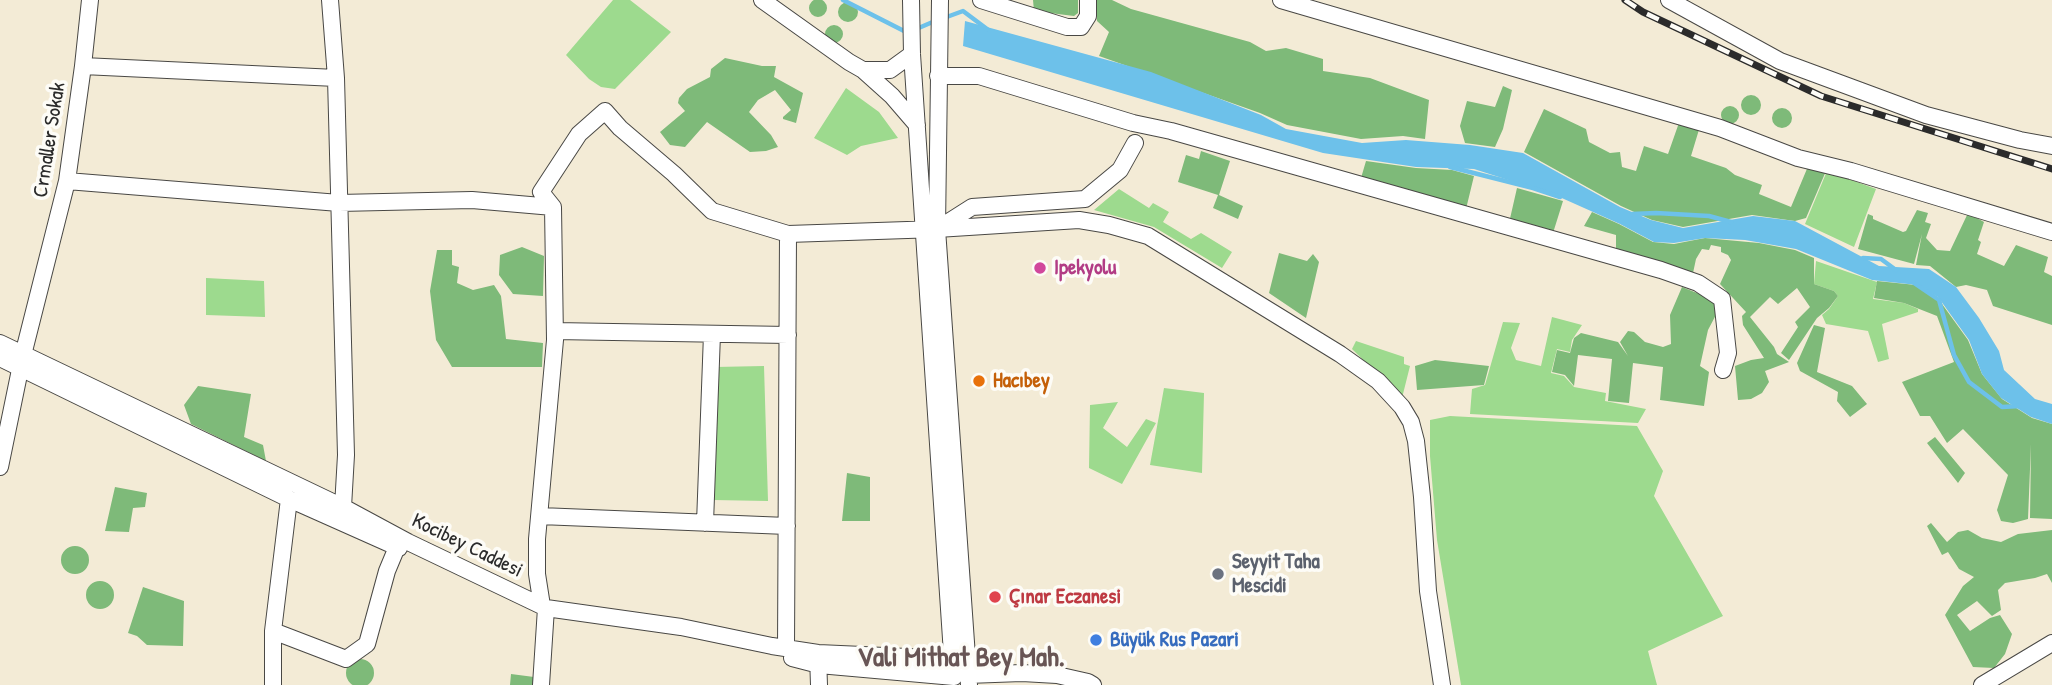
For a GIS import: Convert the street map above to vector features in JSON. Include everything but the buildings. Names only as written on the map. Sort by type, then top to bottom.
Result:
[{"type":"street","points":[[83,66],[90,0]]},
{"type":"street","points":[[330,0],[336,78],[346,455],[343,507]]},
{"type":"street","points":[[762,0],[863,70],[892,96],[917,125]]},
{"type":"street","points":[[911,0],[917,125],[931,229],[961,680]]},
{"type":"street","points":[[940,0],[931,229],[952,659],[961,680]]},
{"type":"street","points":[[981,0],[1067,27],[1081,27],[1088,16],[1088,0]]},
{"type":"street","points":[[1282,0],[1720,128],[1798,158],[1851,171],[2052,232]]},
{"type":"street","points":[[1670,0],[1780,61],[1926,115],[2052,146]]},
{"type":"street","points":[[863,70],[890,69],[912,54]]},
{"type":"street","name":"Crmaller Sokak","points":[[0,467],[22,362],[67,181],[83,66],[336,78]]},
{"type":"street","points":[[938,76],[979,76],[1133,122],[1185,134],[1661,270],[1698,283],[1721,299],[1728,353],[1723,370]]},
{"type":"street","points":[[547,685],[547,610],[537,575],[537,539],[555,331],[553,207],[541,192],[579,134],[605,111],[620,128],[712,211],[788,234],[1079,220],[1109,225],[1148,236],[1340,354],[1378,381],[1402,407],[1411,422],[1416,441],[1422,497],[1428,591],[1442,685]]},
{"type":"street","points":[[931,229],[972,206],[1085,199],[1120,170],[1135,143]]},
{"type":"street","points":[[67,181],[339,203],[472,200],[553,207]]},
{"type":"street","points":[[786,648],[788,234]]},
{"type":"street","points":[[555,331],[788,335]]},
{"type":"street","points":[[705,523],[712,334]]},
{"type":"street","name":"Kocibey Caddesi","points":[[0,343],[22,362],[289,499],[547,610],[660,629],[771,652],[961,680],[1022,673],[1057,675],[1093,685]]},
{"type":"street","name":"Kocibey Caddesi","points":[[0,358],[22,362],[343,507],[547,610],[681,626],[786,648],[818,659],[952,659]]},
{"type":"street","points":[[273,685],[273,631],[289,499]]},
{"type":"street","points":[[540,516],[787,526]]},
{"type":"street","points":[[273,631],[346,659],[367,644],[387,572],[397,547]]},
{"type":"street","points":[[541,685],[547,610]]},
{"type":"street","points":[[1982,685],[2052,643]]},
{"type":"street","points":[[818,659],[819,685]]},
{"type":"green space","points":[[814,-1],[822,-1],[827,8],[825,15],[814,17],[809,12],[809,4]]},
{"type":"green space","points":[[613,0],[630,0],[671,32],[615,89],[601,87],[589,79],[566,55]]},
{"type":"green space","points":[[1033,0],[1078,0],[1078,13],[1074,16],[1034,11]]},
{"type":"green space","points":[[1097,0],[1112,0],[1131,9],[1250,42],[1266,51],[1286,48],[1323,59],[1323,71],[1370,78],[1429,100],[1425,139],[1403,136],[1361,139],[1287,125],[1099,56],[1109,32],[1097,21]]},
{"type":"green space","points":[[848,2],[855,5],[858,12],[855,19],[848,22],[841,19],[838,12],[841,5]]},
{"type":"green space","points":[[830,25],[838,25],[843,34],[841,41],[830,43],[825,38],[825,30]]},
{"type":"green space","points":[[725,58],[762,66],[776,66],[774,77],[803,93],[796,123],[783,119],[791,110],[775,90],[758,100],[749,112],[771,135],[778,147],[750,152],[707,122],[685,147],[670,145],[660,132],[685,111],[678,103],[679,98],[687,89],[710,77],[711,69]]},
{"type":"green space","points":[[1503,86],[1512,90],[1503,129],[1495,147],[1465,143],[1460,126],[1467,101],[1495,107]]},
{"type":"green space","points":[[846,88],[879,112],[898,138],[861,146],[847,155],[814,138]]},
{"type":"green space","points":[[1751,95],[1758,98],[1761,105],[1758,112],[1751,115],[1744,112],[1741,105],[1744,98]]},
{"type":"green space","points":[[1726,106],[1734,106],[1739,115],[1737,122],[1726,124],[1721,119],[1721,111]]},
{"type":"green space","points":[[1782,108],[1789,111],[1792,118],[1789,125],[1782,128],[1775,125],[1772,118],[1775,111]]},
{"type":"green space","points":[[1544,109],[1586,129],[1589,142],[1610,153],[1620,152],[1622,167],[1636,171],[1644,146],[1668,154],[1681,117],[1701,123],[1691,156],[1726,168],[1735,175],[1762,185],[1759,194],[1791,207],[1809,164],[1826,171],[1806,218],[1795,221],[1752,215],[1683,227],[1652,220],[1621,206],[1524,152]]},
{"type":"green space","points":[[1201,151],[1230,161],[1219,195],[1243,206],[1238,219],[1213,208],[1218,195],[1178,182],[1186,155],[1199,159]]},
{"type":"green space","points":[[1366,161],[1452,170],[1474,176],[1466,209],[1361,178]]},
{"type":"green space","points":[[1827,171],[1876,189],[1854,247],[1805,224]]},
{"type":"green space","points":[[1517,188],[1563,201],[1553,233],[1509,223]]},
{"type":"green space","points":[[1119,189],[1149,208],[1153,203],[1169,212],[1163,222],[1191,239],[1201,233],[1232,252],[1222,268],[1154,227],[1094,210]]},
{"type":"green space","points":[[1917,210],[1928,213],[1925,222],[1931,224],[1926,238],[1937,250],[1950,251],[1968,213],[1984,222],[1977,254],[2004,266],[2016,245],[2048,257],[2044,272],[2052,276],[2052,325],[1993,306],[1987,290],[1966,285],[1956,287],[1930,266],[1916,265],[1922,234],[1914,264],[1858,249],[1868,214],[1873,216],[1873,219],[1903,232]]},
{"type":"green space","points":[[1592,212],[1653,242],[1674,244],[1705,238],[1759,243],[1795,250],[1814,258],[1814,284],[1834,291],[1838,296],[1817,318],[1789,360],[1781,353],[1798,327],[1795,322],[1810,307],[1797,288],[1778,304],[1770,297],[1750,317],[1777,354],[1789,362],[1765,371],[1769,382],[1762,393],[1751,399],[1738,400],[1735,366],[1764,358],[1743,325],[1742,316],[1746,312],[1720,284],[1731,260],[1728,255],[1721,252],[1721,247],[1711,245],[1709,250],[1702,249],[1696,259],[1693,273],[1616,250],[1616,235],[1584,226]]},
{"type":"green space","points":[[522,247],[544,256],[543,296],[513,294],[499,275],[500,255]]},
{"type":"green space","points":[[437,250],[452,250],[452,265],[459,267],[457,283],[473,290],[494,285],[501,296],[506,339],[543,343],[542,367],[452,367],[436,340],[430,291]]},
{"type":"green space","points":[[1279,253],[1307,261],[1313,254],[1319,262],[1306,318],[1269,293]]},
{"type":"green space","points":[[1816,261],[1877,282],[1873,299],[1904,303],[1918,309],[1918,312],[1882,324],[1889,359],[1878,362],[1868,331],[1826,324],[1822,315],[1838,296],[1834,291],[1814,284]]},
{"type":"green space","points":[[206,278],[264,281],[265,317],[206,315]]},
{"type":"green space","points":[[1877,281],[1916,285],[1937,297],[1968,340],[1982,374],[2002,399],[2032,418],[2052,424],[2052,519],[2030,518],[2031,444],[2028,519],[2013,523],[2001,521],[1997,510],[2008,475],[1963,429],[1947,443],[1930,416],[1920,416],[1902,382],[1954,362],[1937,316],[1904,303],[1874,298]]},
{"type":"green space","points":[[1682,287],[1717,301],[1718,311],[1708,330],[1700,366],[1709,372],[1704,406],[1660,400],[1663,367],[1633,363],[1629,403],[1608,401],[1612,359],[1578,355],[1574,386],[1565,375],[1552,372],[1557,350],[1570,353],[1574,338],[1581,333],[1618,342],[1628,356],[1620,342],[1628,331],[1634,332],[1645,342],[1663,347],[1671,344],[1670,315]]},
{"type":"green space","points":[[1552,317],[1582,325],[1572,340],[1570,352],[1557,349],[1551,373],[1564,376],[1574,387],[1606,393],[1605,401],[1646,409],[1638,423],[1470,414],[1472,389],[1485,385],[1503,322],[1520,323],[1511,348],[1516,360],[1541,366]]},
{"type":"green space","points":[[1814,325],[1825,328],[1817,372],[1852,386],[1867,404],[1850,417],[1837,401],[1838,392],[1800,371],[1797,363]]},
{"type":"green space","points":[[1356,341],[1404,357],[1404,364],[1410,366],[1402,398],[1352,349]]},
{"type":"green space","points":[[1435,360],[1489,366],[1484,385],[1417,390],[1415,366]]},
{"type":"green space","points":[[764,366],[768,501],[713,500],[715,367]]},
{"type":"green space","points":[[198,386],[251,394],[244,437],[263,445],[266,461],[191,424],[184,405]]},
{"type":"green space","points":[[1164,388],[1204,393],[1202,473],[1150,465]]},
{"type":"green space","points":[[1118,402],[1103,428],[1127,447],[1146,419],[1156,423],[1122,484],[1089,468],[1090,405]]},
{"type":"green space","points":[[1450,416],[1637,426],[1663,471],[1654,496],[1723,616],[1648,651],[1657,685],[1461,685],[1437,540],[1430,456],[1430,420]]},
{"type":"green space","points":[[1935,437],[1965,473],[1958,483],[1927,443]]},
{"type":"green space","points":[[847,473],[870,477],[870,521],[842,521]]},
{"type":"green space","points":[[115,487],[147,493],[145,507],[133,508],[129,532],[105,531]]},
{"type":"green space","points":[[1931,523],[1947,542],[1958,532],[1968,530],[1982,538],[2001,542],[2018,534],[2052,530],[2052,583],[2047,574],[2005,583],[1998,590],[2001,610],[1992,616],[1977,601],[1957,615],[1970,631],[2000,615],[2012,634],[2005,654],[1994,668],[1973,667],[1945,615],[1963,586],[1974,577],[1959,569],[1948,552],[1942,555],[1927,526]]},
{"type":"green space","points":[[75,546],[85,550],[89,560],[85,570],[75,574],[65,570],[61,560],[65,550]]},
{"type":"green space","points":[[100,581],[110,585],[114,595],[110,605],[100,609],[90,605],[86,595],[90,585]]},
{"type":"green space","points":[[143,587],[184,601],[183,646],[147,645],[137,636],[128,633]]},
{"type":"green space","points":[[360,659],[370,663],[374,673],[370,683],[360,687],[350,683],[346,673],[350,663]]},
{"type":"green space","points":[[511,674],[534,677],[533,685],[510,685]]},
{"type":"water","points":[[965,21],[1151,72],[1261,115],[1286,129],[1362,143],[1406,140],[1523,153],[1620,207],[1651,220],[1683,228],[1753,216],[1795,221],[1879,266],[1929,269],[1956,287],[1999,351],[2004,370],[2035,399],[2052,404],[2052,424],[2031,417],[2001,398],[1982,374],[1969,340],[1938,297],[1917,285],[1872,280],[1796,249],[1745,240],[1705,238],[1674,243],[1654,242],[1555,195],[1474,169],[1416,167],[1323,153],[963,46]]},
{"type":"waterway","points":[[843,0],[906,32]]},
{"type":"waterway","points":[[944,18],[963,11],[987,29]]},
{"type":"waterway","points":[[914,30],[935,21]]},
{"type":"waterway","points":[[1450,167],[1560,197]]},
{"type":"waterway","points":[[1632,214],[1709,216],[1731,222]]},
{"type":"waterway","points":[[1863,258],[1881,259],[1896,270]]},
{"type":"waterway","points":[[1914,283],[1939,300],[1954,355],[1969,382],[2002,407],[2020,406]]},
{"type":"railway","points":[[1625,0],[1643,12],[1821,96],[2052,169]]},
{"type":"place","name":"Ipekyolu","points":[[1040,268]]},
{"type":"place","name":"Hacıbey","points":[[979,381]]},
{"type":"place","name":"Seyyit Taha Mescidi","points":[[1218,574]]},
{"type":"place","name":"Çınar Eczanesi","points":[[995,597]]},
{"type":"place","name":"Büyük Rus Pazari","points":[[1096,640]]},
{"type":"district","name":"Vali Mithat Bey Mah.","points":[[961,659]]}]
